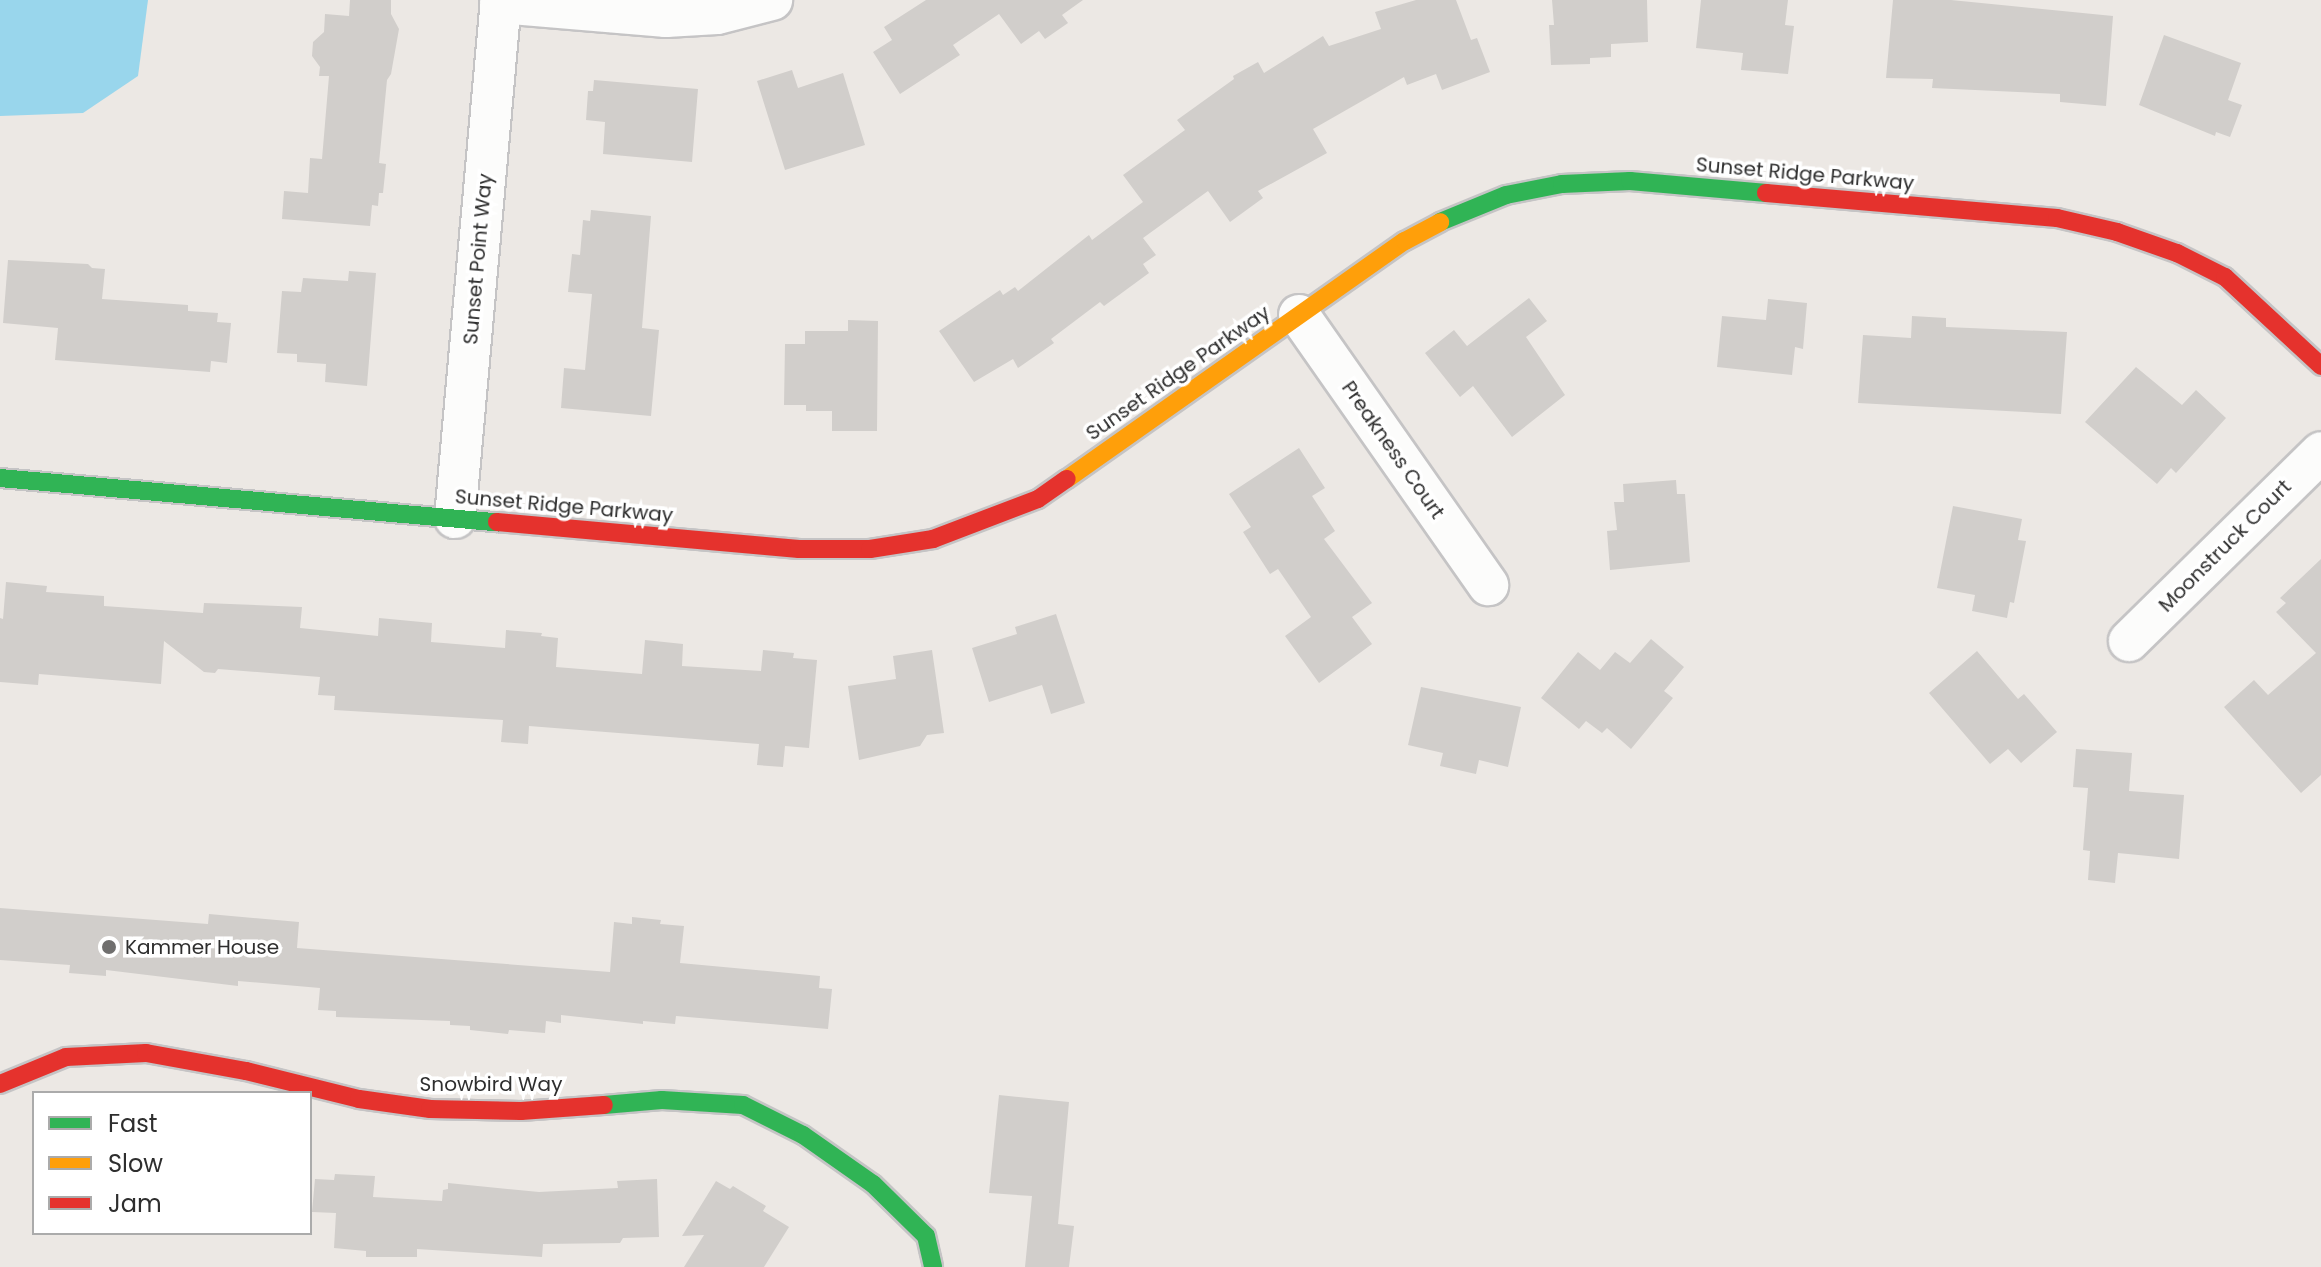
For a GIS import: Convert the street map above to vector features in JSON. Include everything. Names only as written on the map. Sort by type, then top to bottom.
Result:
[{"type":"street","points":[[501,1],[666,17],[717,14],[772,0]]},
{"type":"street","name":"Sunset Point Way","points":[[455,518],[501,1]]},
{"type":"street","name":"Sunset Ridge Parkway","points":[[0,478],[799,549],[870,549],[933,539],[1038,499],[1405,241],[1451,216],[1506,195],[1562,184],[1630,181],[2057,218],[2117,232],[2177,253],[2225,277],[2321,366]]},
{"type":"street","name":"Preakness Court","points":[[1299,315],[1488,585]]},
{"type":"street","name":"Moonstruck Court","points":[[2129,641],[2321,452]]},
{"type":"street","name":"Snowbird Way","points":[[0,1084],[66,1057],[146,1053],[246,1071],[359,1099],[430,1109],[521,1111],[662,1100],[743,1105],[803,1135],[873,1184],[926,1236],[933,1267]]},
{"type":"water","points":[[0,0],[148,0],[138,76],[83,113],[0,116]]},
{"type":"building","points":[[350,0],[391,0],[391,14],[399,29],[391,74],[387,80],[379,163],[386,164],[383,193],[379,193],[378,206],[372,205],[370,226],[282,219],[284,191],[308,193],[310,158],[322,159],[329,76],[319,76],[320,67],[312,56],[313,42],[324,32],[325,14],[349,16]]},
{"type":"building","points":[[926,0],[1083,0],[1062,15],[1068,23],[1045,39],[1039,31],[1021,44],[999,14],[953,45],[960,55],[900,94],[873,52],[892,40],[884,27]]},
{"type":"building","points":[[1416,0],[1456,0],[1471,40],[1477,38],[1490,72],[1442,90],[1436,74],[1407,85],[1404,77],[1313,129],[1327,153],[1258,191],[1263,198],[1230,222],[1208,191],[1143,238],[1156,255],[1143,264],[1149,273],[1104,306],[1100,302],[1051,339],[1054,343],[1018,368],[1013,359],[974,382],[939,331],[1000,290],[1003,295],[1015,287],[1018,291],[1089,235],[1092,240],[1143,202],[1123,175],[1185,130],[1177,120],[1234,79],[1233,76],[1258,62],[1264,73],[1323,36],[1329,46],[1381,29],[1375,12]]},
{"type":"building","points":[[1552,0],[1647,0],[1648,42],[1611,44],[1611,57],[1590,58],[1590,64],[1551,65],[1549,25],[1554,25]]},
{"type":"building","points":[[1701,0],[1788,0],[1785,25],[1794,26],[1788,74],[1741,70],[1743,53],[1696,48]]},
{"type":"building","points":[[1893,0],[1951,0],[2113,16],[2106,106],[2060,102],[2060,94],[1932,88],[1933,79],[1886,78]]},
{"type":"building","points":[[2164,35],[2241,63],[2228,100],[2242,105],[2230,137],[2216,132],[2215,136],[2139,105]]},
{"type":"building","points":[[792,70],[798,88],[843,73],[865,145],[785,170],[757,81]]},
{"type":"building","points":[[594,80],[698,89],[692,162],[603,154],[605,122],[586,120],[588,91],[593,91]]},
{"type":"building","points":[[591,210],[651,216],[642,328],[659,330],[651,416],[561,408],[564,368],[585,370],[592,294],[568,292],[572,254],[580,255],[583,220],[590,221]]},
{"type":"building","points":[[8,260],[88,264],[92,268],[105,269],[102,299],[188,305],[188,311],[218,313],[217,322],[231,323],[227,363],[211,361],[210,372],[55,360],[58,328],[3,323]]},
{"type":"building","points":[[349,271],[376,273],[367,386],[325,382],[326,364],[297,362],[297,354],[277,353],[282,291],[301,292],[303,278],[348,281]]},
{"type":"building","points":[[1529,298],[1547,321],[1526,337],[1565,395],[1512,437],[1473,386],[1460,397],[1425,353],[1454,330],[1467,346]]},
{"type":"building","points":[[1768,299],[1807,303],[1803,349],[1795,347],[1792,375],[1717,367],[1722,316],[1766,320]]},
{"type":"building","points":[[1912,316],[1946,318],[1946,327],[2067,332],[2061,414],[1858,403],[1863,335],[1911,338]]},
{"type":"building","points":[[848,320],[878,321],[877,431],[832,431],[832,411],[806,411],[806,405],[784,405],[785,344],[805,344],[805,331],[848,331]]},
{"type":"building","points":[[2136,367],[2182,405],[2196,390],[2226,418],[2176,473],[2171,468],[2157,484],[2085,422]]},
{"type":"building","points":[[1299,448],[1325,488],[1312,496],[1335,531],[1324,539],[1372,603],[1352,617],[1372,644],[1319,683],[1285,636],[1311,617],[1278,569],[1270,574],[1243,532],[1251,527],[1229,494]]},
{"type":"building","points":[[1676,480],[1677,494],[1685,494],[1690,562],[1610,570],[1607,531],[1617,530],[1614,502],[1624,502],[1623,484]]},
{"type":"building","points":[[1953,506],[2022,519],[2018,540],[2026,541],[2014,603],[2010,602],[2007,618],[1972,611],[1975,595],[1937,588]]},
{"type":"building","points":[[2321,559],[2321,775],[2301,793],[2224,707],[2254,680],[2268,695],[2316,653],[2276,612],[2286,603],[2280,598]]},
{"type":"building","points":[[6,582],[47,586],[46,592],[104,596],[104,606],[203,613],[204,603],[302,607],[300,628],[378,636],[379,618],[432,623],[431,642],[505,648],[506,630],[542,633],[541,636],[558,638],[556,667],[642,674],[645,640],[683,644],[682,666],[761,671],[763,650],[794,653],[793,658],[817,660],[809,748],[785,746],[783,767],[757,765],[759,744],[529,726],[528,744],[501,742],[503,720],[334,710],[335,696],[318,695],[320,677],[218,669],[215,673],[204,672],[164,641],[161,684],[39,674],[38,685],[0,682],[0,618],[3,619]]},
{"type":"building","points":[[1056,614],[1085,703],[1051,714],[1042,685],[989,702],[972,648],[1017,634],[1015,627]]},
{"type":"building","points":[[1651,639],[1684,667],[1664,691],[1673,698],[1631,749],[1607,728],[1602,733],[1586,721],[1579,729],[1541,698],[1578,652],[1600,670],[1615,652],[1630,663]]},
{"type":"building","points":[[932,650],[944,733],[927,735],[920,746],[859,760],[848,686],[896,679],[893,656]]},
{"type":"building","points":[[1977,651],[2018,699],[2024,694],[2057,732],[2021,763],[2008,749],[1990,764],[1929,693]]},
{"type":"building","points":[[1421,687],[1521,707],[1508,767],[1479,760],[1476,774],[1440,766],[1443,753],[1408,745]]},
{"type":"building","points":[[2076,749],[2132,753],[2129,791],[2184,795],[2179,859],[2118,853],[2115,883],[2088,880],[2090,851],[2083,850],[2088,788],[2073,787]]},
{"type":"building","points":[[0,908],[208,924],[209,914],[299,922],[297,948],[610,972],[614,922],[632,924],[632,917],[661,920],[660,924],[684,926],[680,963],[820,976],[819,988],[832,989],[828,1029],[676,1016],[675,1024],[643,1021],[643,1024],[561,1015],[561,1023],[546,1021],[545,1033],[509,1030],[508,1034],[470,1030],[470,1026],[450,1025],[450,1021],[336,1017],[336,1011],[318,1010],[320,988],[238,981],[238,986],[106,970],[106,976],[69,973],[70,965],[0,960]]},
{"type":"building","points":[[999,1095],[1069,1102],[1058,1224],[1074,1226],[1069,1267],[1025,1267],[1032,1196],[989,1193]]},
{"type":"building","points":[[335,1174],[375,1176],[373,1197],[442,1201],[443,1190],[448,1189],[448,1183],[539,1192],[618,1188],[617,1181],[657,1179],[659,1237],[623,1238],[620,1243],[543,1244],[542,1257],[417,1249],[417,1257],[366,1257],[366,1251],[334,1248],[336,1213],[312,1212],[315,1179],[334,1180]]},
{"type":"building","points":[[716,1181],[730,1189],[733,1186],[766,1206],[763,1211],[789,1227],[764,1267],[684,1267],[704,1235],[682,1236]]},
{"type":"traffic: fast","points":[[1440,222],[1506,195],[1562,184],[1630,181],[1766,193]]},
{"type":"traffic: fast","points":[[0,478],[497,522]]},
{"type":"traffic: fast","points":[[604,1105],[662,1100],[743,1105],[803,1135],[873,1184],[926,1236],[933,1267]]},
{"type":"traffic: slow","points":[[1067,479],[1405,241],[1440,222]]},
{"type":"traffic: jam","points":[[1766,193],[2057,218],[2117,232],[2177,253],[2225,277],[2321,366]]},
{"type":"traffic: jam","points":[[497,522],[799,549],[870,549],[933,539],[1038,499],[1067,479]]},
{"type":"traffic: jam","points":[[0,1084],[66,1057],[146,1053],[246,1071],[359,1099],[430,1109],[521,1111],[604,1105]]},
{"type":"place","name":"Kammer House","points":[[109,947]]}]
